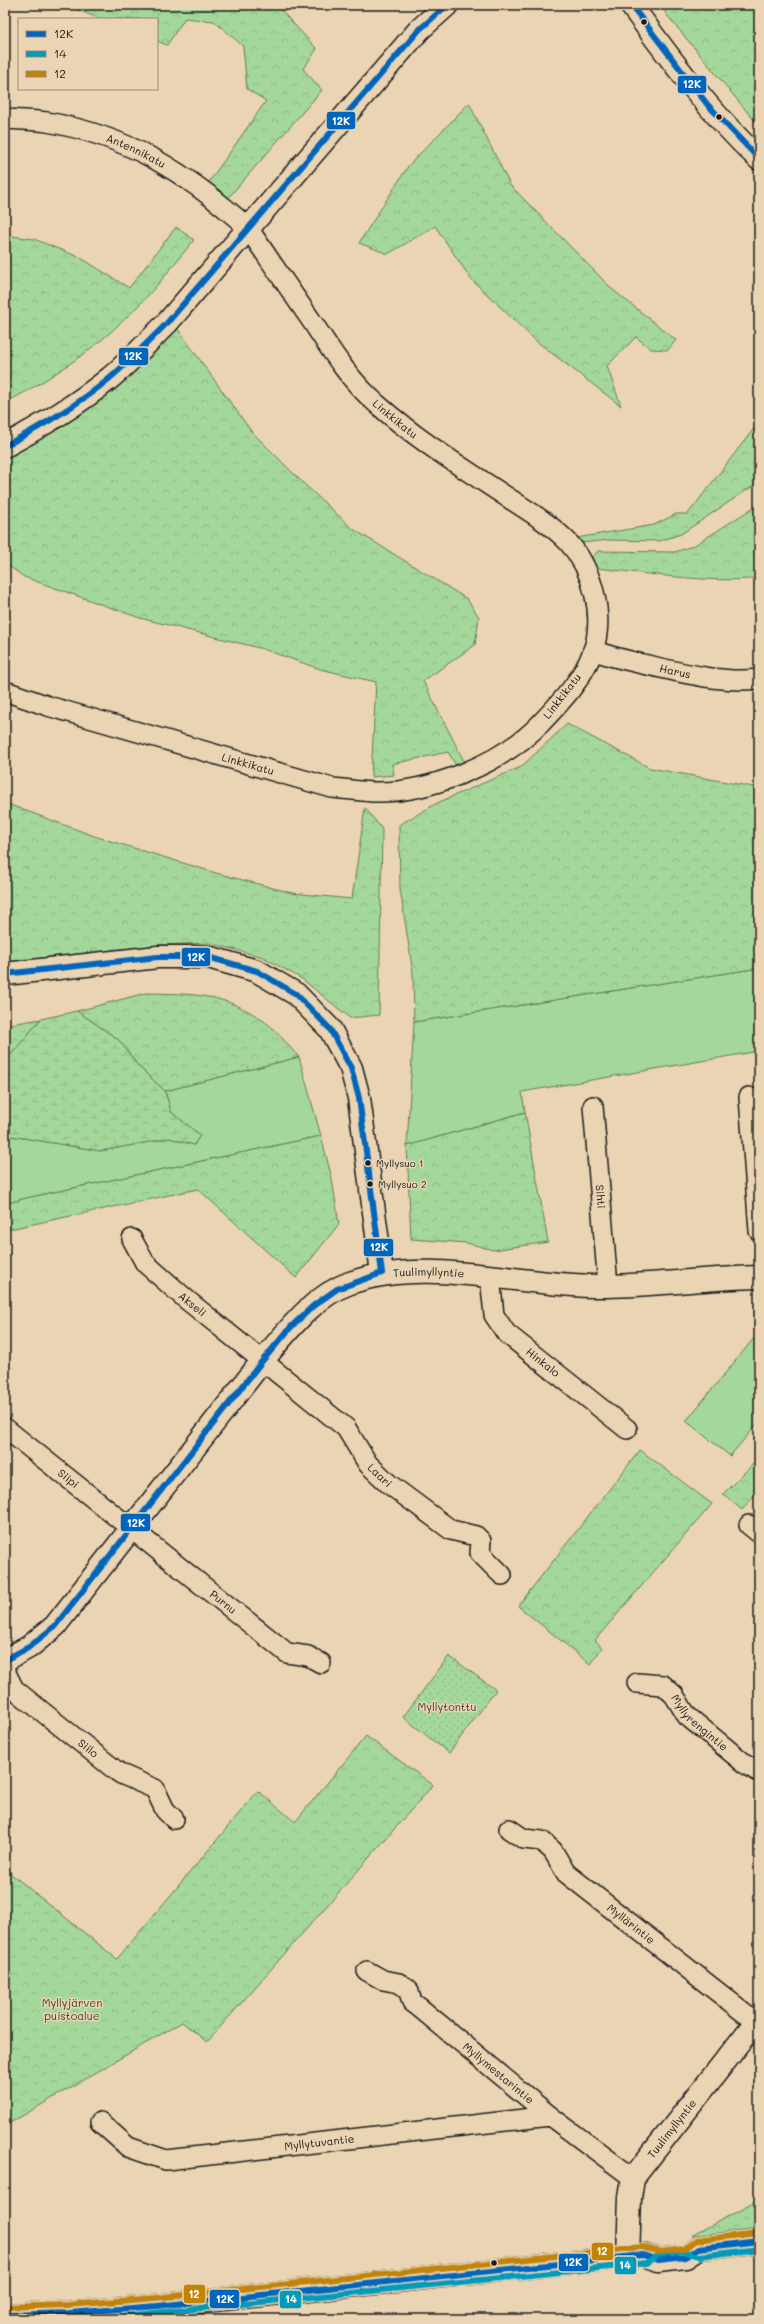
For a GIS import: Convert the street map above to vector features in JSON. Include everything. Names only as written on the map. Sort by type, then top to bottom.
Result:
[{"type":"street","points":[[5,446],[57,417],[110,378],[167,323],[419,30],[447,5]]},
{"type":"street","points":[[631,5],[670,60],[731,132],[759,159]]},
{"type":"street","name":"Antennikatu","points":[[5,119],[46,122],[95,133],[140,150],[196,184],[248,228]]},
{"type":"street","name":"Linkkikatu","points":[[5,691],[48,706],[332,788],[386,791],[435,783],[459,775],[498,756],[528,736],[560,703],[578,679],[593,650],[597,628],[596,607],[592,583],[578,555],[568,542],[546,523],[419,438],[375,402],[338,361],[248,228]]},
{"type":"street","name":"Harus","points":[[593,650],[608,656],[669,670],[729,679],[759,679]]},
{"type":"street","points":[[5,974],[158,958],[208,957],[257,971],[296,994],[330,1029],[351,1068],[359,1098],[382,1273]]},
{"type":"street","points":[[749,1096],[759,1231]]},
{"type":"street","name":"Sihti","points":[[593,1106],[608,1286]]},
{"type":"street","name":"Akseli","points":[[132,1239],[145,1263],[187,1300],[263,1360]]},
{"type":"street","name":"Tuulimyllyntie","points":[[5,1660],[30,1647],[55,1626],[263,1360],[293,1325],[319,1301],[348,1283],[382,1273],[436,1272],[560,1284],[608,1286],[715,1278],[759,1277]]},
{"type":"street","name":"Hinkalo","points":[[490,1277],[494,1315],[506,1333],[627,1429]]},
{"type":"street","name":"Laari","points":[[263,1360],[346,1428],[368,1464],[389,1484],[451,1530],[476,1536],[481,1541],[480,1552],[502,1575]]},
{"type":"street","name":"Siipi","points":[[5,1428],[131,1529]]},
{"type":"street","name":"Purnu","points":[[131,1529],[287,1653],[308,1656],[321,1663]]},
{"type":"street","name":"Siilo","points":[[5,1671],[14,1690],[114,1769],[121,1774],[155,1789],[165,1810],[174,1819]]},
{"type":"street","name":"Myllyrengintie","points":[[637,1683],[663,1685],[674,1695],[687,1716],[744,1763],[759,1772]]},
{"type":"street","name":"Myllärintie","points":[[509,1829],[524,1839],[542,1841],[553,1851],[566,1873],[757,2020]]},
{"type":"street","name":"Myllymestarintie","points":[[367,1971],[383,1980],[399,1983],[408,1990],[412,2002],[550,2116],[633,2178]]},
{"type":"street","name":"Tuulimyllyntie","points":[[635,2256],[630,2197],[633,2178],[757,2020]]},
{"type":"street","name":"Myllytuvantie","points":[[100,2122],[128,2147],[166,2160],[550,2116]]},
{"type":"street","points":[[5,2315],[158,2312],[635,2256],[658,2260],[686,2257],[700,2248],[759,2241]]},
{"type":"green space","points":[[65,5],[276,5],[317,49],[303,69],[322,90],[228,198],[209,182],[266,101],[247,89],[243,46],[214,21],[185,18],[167,45],[158,41],[158,18],[98,18]]},
{"type":"green space","points":[[662,5],[759,5],[759,126],[666,14]]},
{"type":"green space","points":[[469,103],[510,185],[613,290],[676,340],[668,350],[651,349],[636,337],[607,366],[621,406],[536,341],[471,279],[435,226],[388,254],[359,243],[409,165]]},
{"type":"green space","points":[[176,227],[194,240],[139,305],[109,334],[76,360],[41,383],[5,403],[5,235],[34,239],[81,258],[129,288]]},
{"type":"green space","points":[[177,328],[251,431],[303,483],[353,529],[467,599],[479,617],[475,645],[423,681],[465,763],[457,767],[448,752],[392,764],[394,775],[371,777],[376,682],[320,669],[263,649],[140,618],[24,577],[5,563],[5,457],[60,428],[118,387]]},
{"type":"green space","points":[[759,422],[759,482],[681,534],[660,541],[610,540],[580,543],[576,538],[654,525],[676,514],[688,514]]},
{"type":"green space","points":[[759,504],[759,578],[719,580],[699,579],[596,568],[592,557],[598,551],[675,552],[695,545]]},
{"type":"green space","points":[[567,724],[650,768],[759,788],[759,968],[414,1022],[413,973],[400,889],[399,825],[437,803],[521,767]]},
{"type":"green space","points":[[5,803],[94,836],[216,873],[292,893],[352,899],[365,808],[382,829],[379,1015],[350,1018],[302,979],[263,957],[209,943],[159,945],[5,962]]},
{"type":"green space","points":[[759,968],[759,1051],[522,1092],[525,1112],[407,1146],[414,1022]]},
{"type":"green space","points":[[146,993],[194,995],[223,1000],[237,1005],[251,1012],[270,1026],[299,1057],[165,1091],[139,1067],[119,1040],[77,1011]]},
{"type":"green space","points":[[77,1011],[119,1040],[139,1067],[165,1091],[171,1112],[200,1135],[194,1145],[170,1138],[101,1151],[5,1135],[5,1062],[41,1019]]},
{"type":"green space","points":[[41,1019],[5,1062],[5,1025]]},
{"type":"green space","points":[[299,1057],[321,1136],[26,1198],[5,1204],[5,1135],[101,1151],[170,1138],[194,1145],[200,1135],[171,1112],[165,1091]]},
{"type":"green space","points":[[525,1112],[548,1242],[493,1250],[467,1243],[411,1239],[407,1146]]},
{"type":"green space","points":[[321,1136],[332,1179],[339,1224],[296,1278],[198,1189],[5,1230],[5,1204],[26,1198]]},
{"type":"green space","points":[[759,1332],[759,1422],[730,1456],[686,1421]]},
{"type":"green space","points":[[640,1450],[712,1504],[595,1640],[602,1648],[590,1664],[518,1606]]},
{"type":"green space","points":[[759,1458],[759,1490],[742,1510],[723,1494]]},
{"type":"green space","name":"Myllytonttu","points":[[449,1656],[496,1690],[449,1753],[403,1717]]},
{"type":"green space","name":"Myllyjärven puistoalue","points":[[366,1736],[433,1785],[207,2042],[182,2022],[5,2126],[5,1869],[117,1959],[258,1791],[295,1822]]},
{"type":"green space","points":[[759,2200],[759,2228],[691,2236]]},
{"type":"transit line","name":"12K","points":[[5,446],[46,423],[72,406],[98,388],[125,365],[167,323],[419,30],[447,5]]},
{"type":"transit line","name":"12K","points":[[631,5],[707,104],[759,159]]},
{"type":"transit line","name":"12K","points":[[5,974],[158,957],[208,957],[257,971],[296,994],[330,1029],[351,1068],[359,1098],[382,1273],[337,1289],[313,1306],[291,1327],[263,1360],[55,1626],[29,1647],[5,1660]]},
{"type":"transit line","name":"12","points":[[5,2307],[69,2305],[156,2298],[642,2247],[659,2252],[683,2249],[697,2240],[758,2233]]},
{"type":"transit line","name":"12K","points":[[5,2315],[69,2313],[157,2306],[643,2255],[658,2260],[686,2257],[699,2248],[759,2241]]},
{"type":"transit line","name":"14","points":[[94,2319],[629,2265],[646,2263],[660,2254],[683,2251],[699,2256],[759,2249]]},
{"type":"place","name":"Myllysuo 1","points":[[368,1163]]},
{"type":"place","name":"Myllysuo 2","points":[[370,1184]]}]
